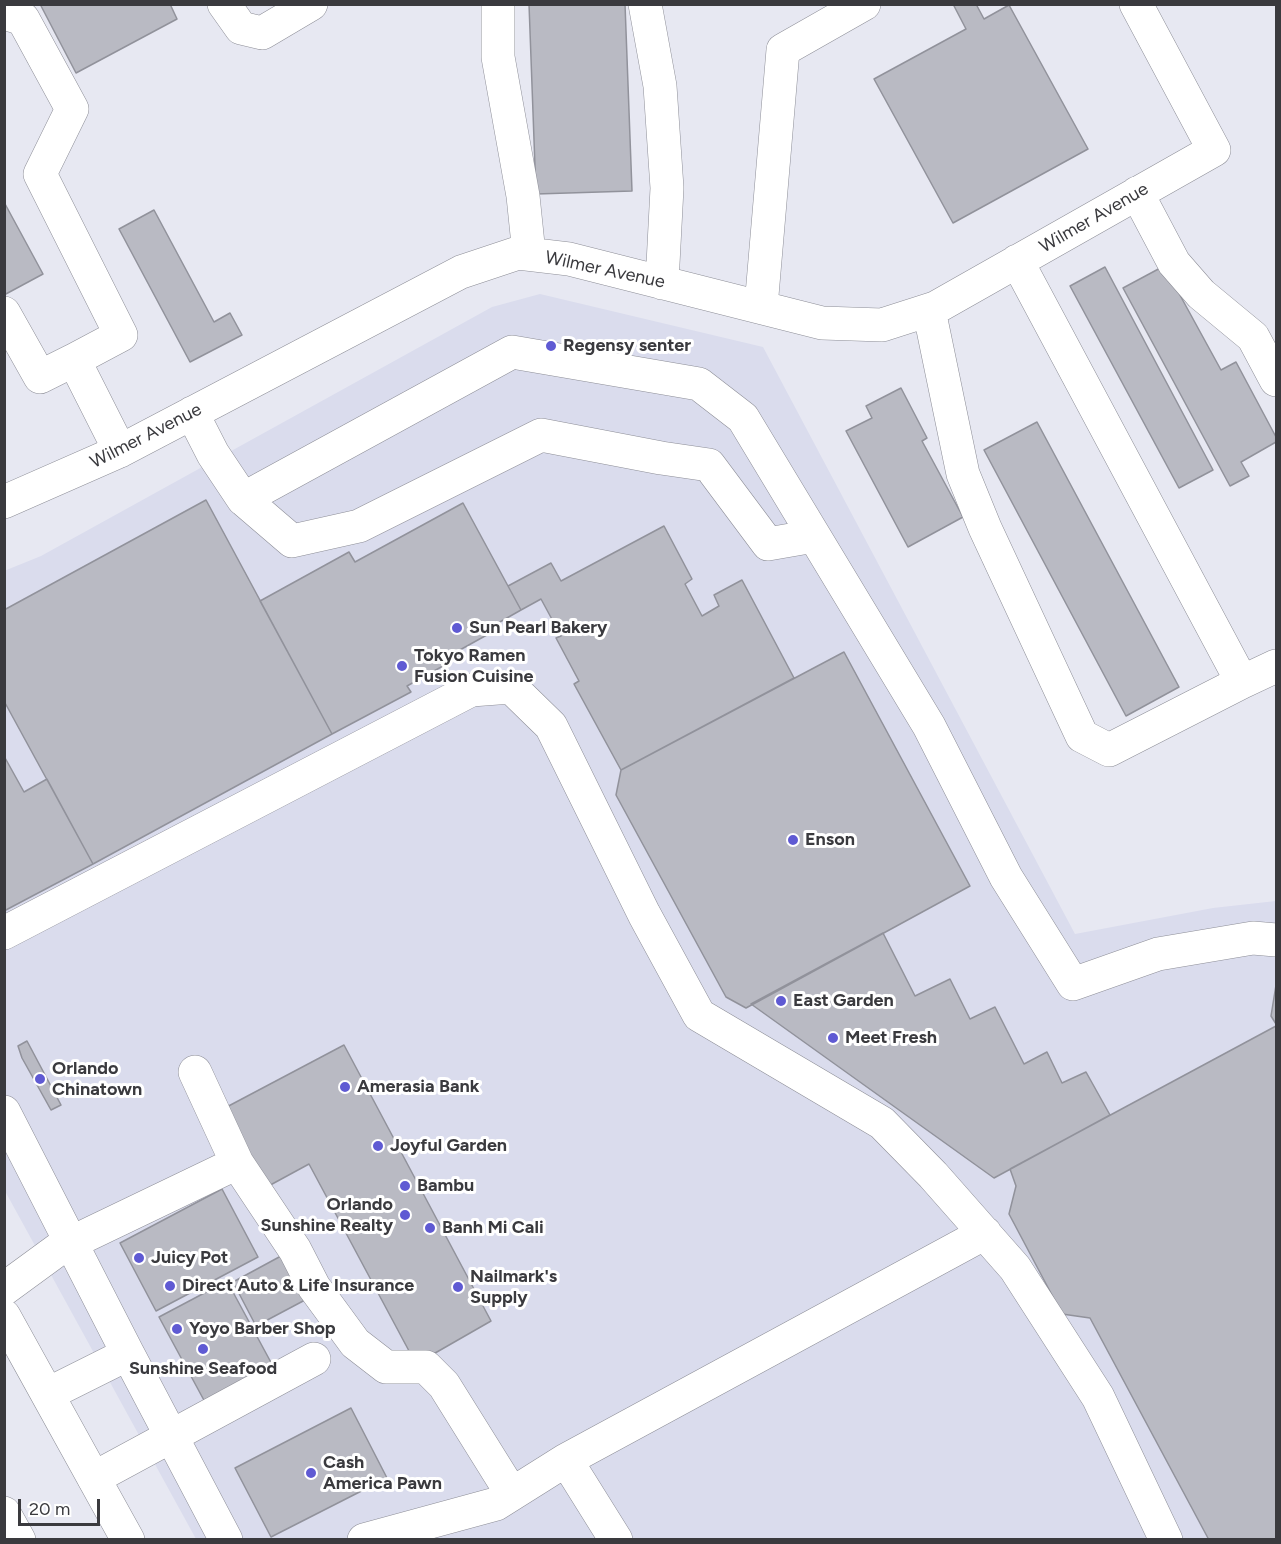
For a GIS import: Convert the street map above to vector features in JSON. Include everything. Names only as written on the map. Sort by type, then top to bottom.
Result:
[{"type":"main road","points":[[224,4],[241,28],[262,33],[311,4]]},
{"type":"main road","points":[[498,4],[498,57],[523,196],[529,254]]},
{"type":"main road","points":[[645,4],[660,86],[667,188],[662,283]]},
{"type":"main road","points":[[761,308],[783,50],[864,4]]},
{"type":"main road","name":"Wilmer Avenue","points":[[4,502],[120,451],[461,272],[518,253],[569,259],[822,323],[882,325],[929,310],[1214,150],[1136,4]]},
{"type":"main road","points":[[4,14],[23,19],[72,109],[40,174],[122,335],[40,376],[4,313]]},
{"type":"main road","points":[[1137,194],[1174,263],[1201,294],[1254,337],[1276,380]]},
{"type":"main road","points":[[1017,261],[1242,682]]},
{"type":"main road","points":[[929,310],[963,474],[985,528],[1082,736],[1109,750],[1276,666]]},
{"type":"main road","points":[[243,499],[512,352],[699,384],[743,418],[929,726],[1006,877],[1073,984],[1158,954],[1253,938],[1276,940]]},
{"type":"main road","points":[[74,360],[120,451]]},
{"type":"main road","points":[[192,413],[213,454],[243,499],[292,541],[359,526],[541,435],[709,465],[768,544],[814,536]]},
{"type":"main road","points":[[4,933],[471,690],[511,687],[551,726],[644,915],[699,1015],[882,1123],[985,1233],[1016,1268],[1098,1397],[1166,1539]]},
{"type":"main road","points":[[195,1072],[237,1163],[295,1250],[314,1287],[355,1343],[386,1367],[426,1367],[444,1385],[512,1494]]},
{"type":"main road","points":[[4,1112],[226,1539]]},
{"type":"main road","points":[[4,1289],[60,1248],[237,1163]]},
{"type":"main road","points":[[364,1539],[496,1504],[566,1460],[985,1233]]},
{"type":"main road","points":[[4,1316],[128,1539]]},
{"type":"main road","points":[[48,1394],[128,1354]]},
{"type":"main road","points":[[94,1478],[314,1359]]},
{"type":"main road","points":[[566,1460],[616,1539]]},
{"type":"main road","points":[[4,1513],[19,1539]]},
{"type":"shaded area","points":[[540,294],[763,347],[1075,934],[1213,908],[1276,901],[1276,1539],[196,1539],[5,1191],[4,571],[41,556],[492,307]]},
{"type":"building","points":[[40,4],[170,4],[177,19],[76,73]]},
{"type":"building","points":[[529,4],[625,4],[632,191],[536,194]]},
{"type":"building","points":[[953,4],[976,4],[984,19],[1009,5],[1088,149],[953,223],[874,79],[966,29]]},
{"type":"building","points":[[4,202],[43,274],[4,295]]},
{"type":"building","points":[[154,210],[214,322],[230,313],[242,335],[190,362],[119,229]]},
{"type":"building","points":[[1164,266],[1221,370],[1236,362],[1276,437],[1276,442],[1241,462],[1249,476],[1230,486],[1123,288]]},
{"type":"building","points":[[1105,267],[1213,470],[1179,488],[1070,286]]},
{"type":"building","points":[[901,388],[927,438],[922,441],[963,517],[908,547],[846,431],[872,418],[866,406]]},
{"type":"building","points":[[1037,422],[1179,687],[1126,716],[984,450]]},
{"type":"building","points":[[206,500],[332,734],[93,864],[4,701],[4,610]]},
{"type":"building","points":[[463,503],[521,610],[491,627],[494,631],[449,656],[452,661],[407,686],[411,692],[332,734],[260,601],[349,552],[355,562]]},
{"type":"building","points":[[664,526],[692,579],[685,584],[702,616],[719,606],[714,595],[742,580],[794,678],[621,770],[574,684],[579,681],[556,638],[561,636],[541,599],[521,610],[508,586],[551,563],[561,581]]},
{"type":"building","name":"Enson","points":[[844,652],[970,886],[746,1008],[726,997],[616,795],[621,770]]},
{"type":"building","points":[[4,756],[24,792],[47,779],[93,864],[4,911]]},
{"type":"building","points":[[883,933],[915,996],[950,979],[970,1019],[995,1007],[1024,1064],[1047,1052],[1062,1083],[1086,1072],[1110,1115],[994,1178],[751,1004]]},
{"type":"building","points":[[1276,985],[1276,1024],[1271,1016]]},
{"type":"building","points":[[1276,1026],[1276,1540],[1209,1540],[1090,1318],[1062,1314],[1009,1214],[1016,1186],[1010,1169]]},
{"type":"building","name":"Orlando Chinatown","points":[[27,1041],[61,1105],[51,1110],[22,1058],[18,1046]]},
{"type":"building","points":[[344,1045],[491,1321],[416,1364],[309,1164],[263,1189],[221,1110]]},
{"type":"building","points":[[222,1189],[258,1257],[156,1311],[120,1243]]},
{"type":"building","points":[[281,1256],[305,1300],[256,1326],[233,1282]]},
{"type":"building","points":[[227,1281],[274,1368],[206,1404],[159,1317]]},
{"type":"building","name":"Cash America Pawn","points":[[351,1408],[387,1478],[271,1537],[235,1468]]},
{"type":"place","name":"Regensy senter","points":[[551,346]]},
{"type":"place","name":"Sun Pearl Bakery","points":[[457,628]]},
{"type":"place","name":"Tokyo Ramen Fusion Cuisine","points":[[402,666]]},
{"type":"place","name":"Enson","points":[[793,840]]},
{"type":"place","name":"East Garden","points":[[781,1001]]},
{"type":"place","name":"Meet Fresh","points":[[833,1038]]},
{"type":"place","name":"Orlando Chinatown","points":[[40,1079]]},
{"type":"place","name":"Amerasia Bank","points":[[345,1087]]},
{"type":"place","name":"Joyful Garden","points":[[378,1146]]},
{"type":"place","name":"Bambu","points":[[405,1186]]},
{"type":"place","name":"Orlando Sunshine Realty","points":[[405,1215]]},
{"type":"place","name":"Banh Mi Cali","points":[[430,1228]]},
{"type":"place","name":"Juicy Pot","points":[[139,1258]]},
{"type":"place","name":"Direct Auto & Life Insurance","points":[[170,1286]]},
{"type":"place","name":"Nailmark's Supply","points":[[458,1287]]},
{"type":"place","name":"Yoyo Barber Shop","points":[[177,1329]]},
{"type":"place","name":"Sunshine Seafood","points":[[203,1349]]},
{"type":"place","name":"Cash America Pawn","points":[[311,1473]]}]
